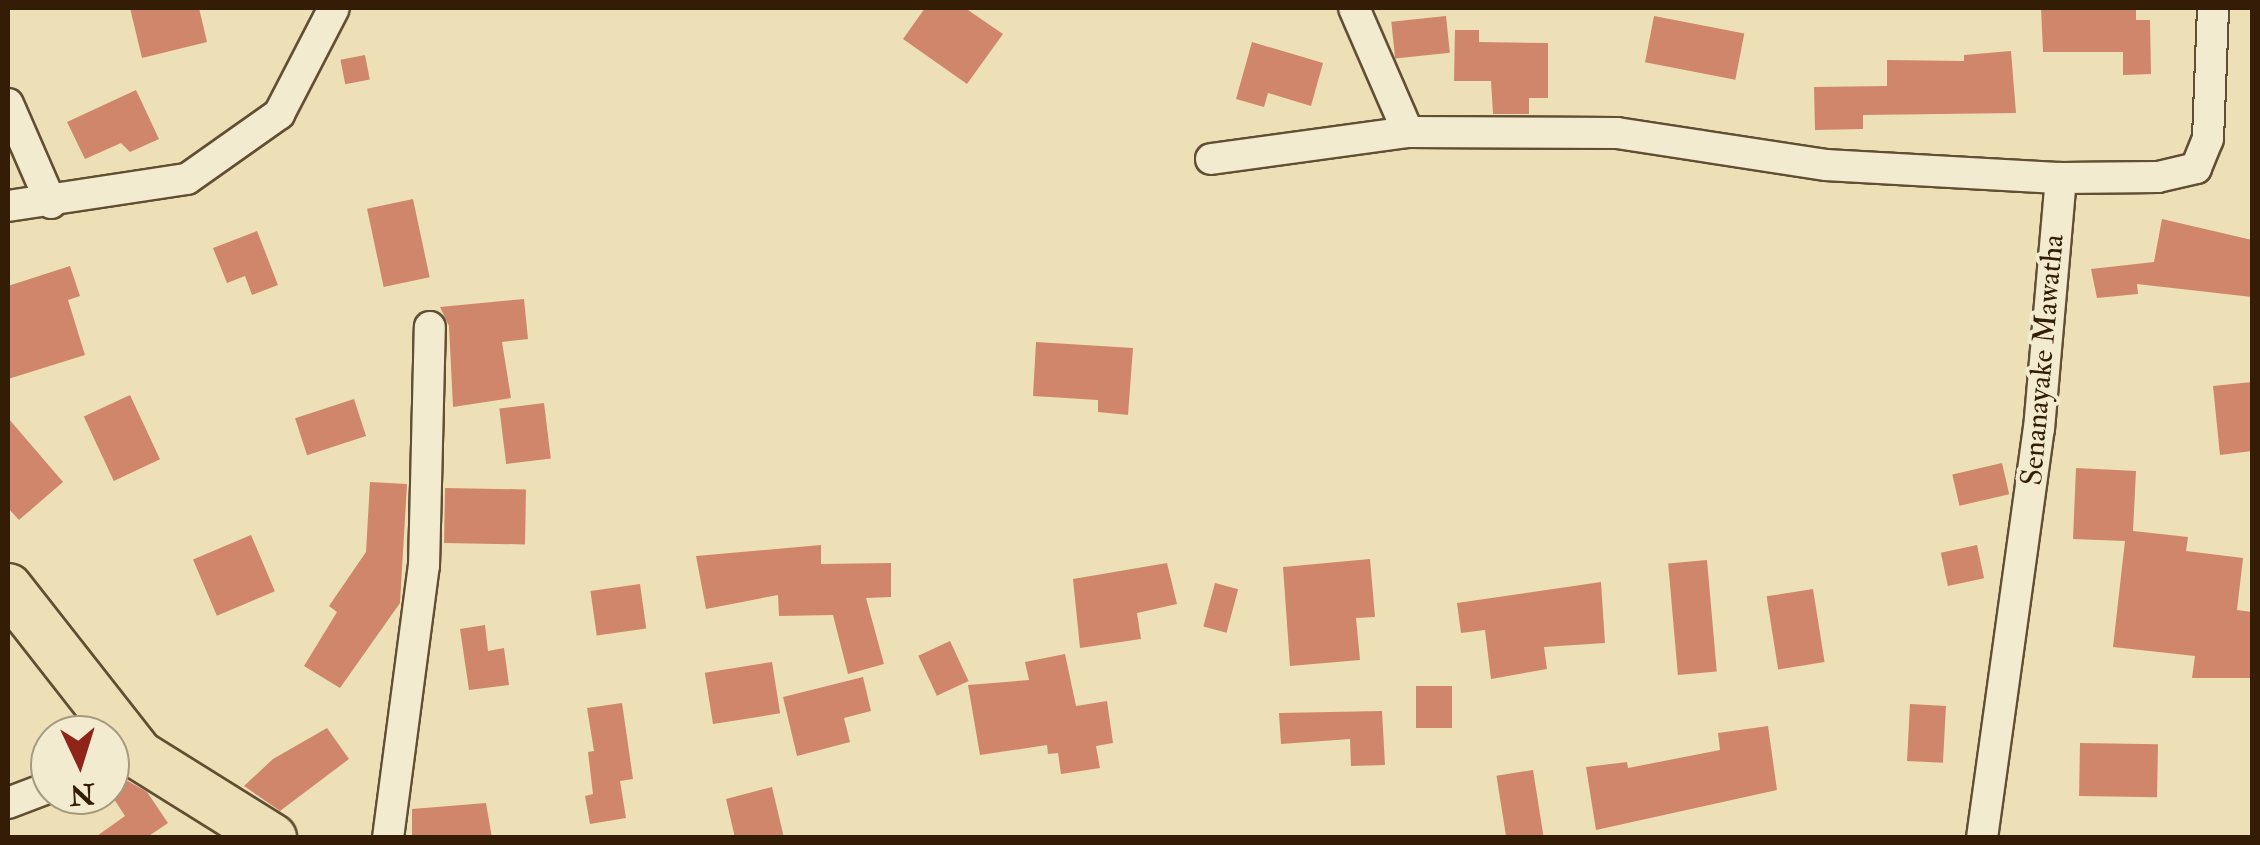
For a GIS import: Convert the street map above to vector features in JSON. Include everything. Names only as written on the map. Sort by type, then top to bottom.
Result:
[{"type":"main road","points":[[8,588],[94,715]]},
{"type":"main road","points":[[130,763],[272,838]]},
{"type":"street","points":[[8,206],[51,203],[187,179],[280,114],[334,8]]},
{"type":"street","points":[[1354,8],[1408,132]]},
{"type":"street","points":[[1211,159],[1408,132],[1617,133],[1826,165],[2061,178],[2158,178],[2196,168],[2208,140],[2213,8]]},
{"type":"street","points":[[8,104],[51,203]]},
{"type":"street","name":"Senanayake Mawatha","points":[[1982,838],[2037,448],[2061,178]]},
{"type":"street","points":[[388,838],[424,566],[430,327]]},
{"type":"building","points":[[130,8],[199,8],[207,42],[142,58]]},
{"type":"building","points":[[925,8],[965,8],[1003,34],[967,84],[903,39]]},
{"type":"building","points":[[2041,8],[2136,8],[2136,20],[2150,20],[2151,74],[2123,75],[2123,52],[2043,52]]},
{"type":"building","points":[[1446,16],[1450,53],[1395,59],[1391,22]]},
{"type":"building","points":[[1654,16],[1744,34],[1735,80],[1645,62]]},
{"type":"building","points":[[1455,30],[1479,30],[1479,42],[1548,43],[1548,98],[1529,98],[1529,114],[1493,114],[1491,81],[1454,81]]},
{"type":"building","points":[[1252,42],[1323,63],[1311,106],[1268,93],[1264,107],[1236,99]]},
{"type":"building","points":[[2011,51],[2016,113],[1863,115],[1863,129],[1815,130],[1814,87],[1887,86],[1887,60],[1964,61],[1964,55]]},
{"type":"building","points":[[365,55],[370,80],[345,84],[340,60]]},
{"type":"building","points":[[136,90],[159,139],[130,152],[121,143],[85,159],[67,122]]},
{"type":"building","points":[[413,199],[430,277],[384,287],[367,209]]},
{"type":"building","points":[[2162,219],[2252,240],[2252,297],[2137,284],[2138,294],[2097,298],[2091,269],[2154,262]]},
{"type":"building","points":[[257,231],[278,285],[252,295],[245,276],[227,283],[213,248]]},
{"type":"building","points":[[70,266],[80,296],[68,300],[85,355],[8,379],[8,286]]},
{"type":"building","points":[[524,299],[528,339],[502,342],[511,398],[453,407],[449,326],[440,307]]},
{"type":"building","points":[[1036,342],[1133,348],[1128,415],[1098,412],[1098,400],[1033,396]]},
{"type":"building","points":[[2252,382],[2252,451],[2220,455],[2213,386]]},
{"type":"building","points":[[130,395],[160,459],[114,481],[84,417]]},
{"type":"building","points":[[354,399],[366,436],[307,455],[295,418]]},
{"type":"building","points":[[544,403],[551,459],[506,464],[499,408]]},
{"type":"building","points":[[8,418],[63,482],[19,520],[8,508]]},
{"type":"building","points":[[2002,463],[2009,494],[1960,506],[1952,474]]},
{"type":"building","points":[[2076,468],[2136,471],[2133,531],[2188,537],[2186,551],[2243,558],[2237,610],[2252,612],[2252,678],[2192,678],[2195,656],[2113,647],[2125,541],[2073,539]]},
{"type":"building","points":[[370,482],[407,484],[400,603],[340,688],[304,666],[337,612],[329,606],[366,552]]},
{"type":"building","points":[[445,488],[526,489],[525,544],[444,543]]},
{"type":"building","points":[[251,535],[275,591],[217,616],[193,560]]},
{"type":"building","points":[[821,545],[821,564],[891,563],[891,597],[866,598],[884,664],[848,674],[833,615],[779,616],[778,595],[706,609],[696,556]]},
{"type":"building","points":[[1977,545],[1984,578],[1948,586],[1941,553]]},
{"type":"building","points":[[1370,559],[1375,617],[1356,618],[1360,660],[1290,666],[1283,567]]},
{"type":"building","points":[[1707,560],[1717,672],[1678,675],[1668,563]]},
{"type":"building","points":[[1167,563],[1177,604],[1137,613],[1141,639],[1080,648],[1073,579]]},
{"type":"building","points":[[1601,582],[1605,643],[1544,647],[1547,669],[1491,679],[1485,630],[1461,633],[1457,603]]},
{"type":"building","points":[[1215,583],[1238,589],[1227,633],[1203,626]]},
{"type":"building","points":[[640,584],[646,629],[597,636],[590,591]]},
{"type":"building","points":[[1813,589],[1825,662],[1778,669],[1767,596]]},
{"type":"building","points":[[485,625],[488,651],[504,648],[509,685],[469,690],[460,629]]},
{"type":"building","points":[[950,641],[969,681],[937,696],[918,656]]},
{"type":"building","points":[[1065,654],[1076,706],[1107,701],[1113,743],[1096,746],[1100,768],[1061,774],[1058,753],[1048,754],[1047,745],[980,755],[968,685],[1029,680],[1025,662]]},
{"type":"building","points":[[772,662],[780,713],[713,724],[705,673]]},
{"type":"building","points":[[863,677],[871,711],[844,718],[850,742],[797,756],[783,697]]},
{"type":"building","points":[[1416,686],[1452,686],[1452,728],[1416,728]]},
{"type":"building","points":[[622,703],[633,779],[620,781],[626,818],[590,824],[585,796],[593,794],[588,752],[594,751],[587,708]]},
{"type":"building","points":[[1910,704],[1946,706],[1943,763],[1907,761]]},
{"type":"building","points":[[1382,711],[1385,765],[1351,766],[1350,739],[1281,744],[1279,713]]},
{"type":"building","points":[[1768,726],[1777,790],[1596,830],[1586,767],[1627,762],[1628,768],[1720,750],[1718,733]]},
{"type":"building","points":[[327,728],[349,759],[280,811],[244,786],[273,759]]},
{"type":"building","points":[[2080,743],[2158,744],[2157,797],[2079,796]]},
{"type":"building","points":[[1533,770],[1544,838],[1506,838],[1496,776]]},
{"type":"building","points":[[130,782],[147,792],[168,823],[146,838],[94,838],[130,815]]},
{"type":"building","points":[[772,787],[784,838],[735,838],[726,799]]},
{"type":"building","points":[[486,803],[492,838],[412,838],[412,809]]}]
